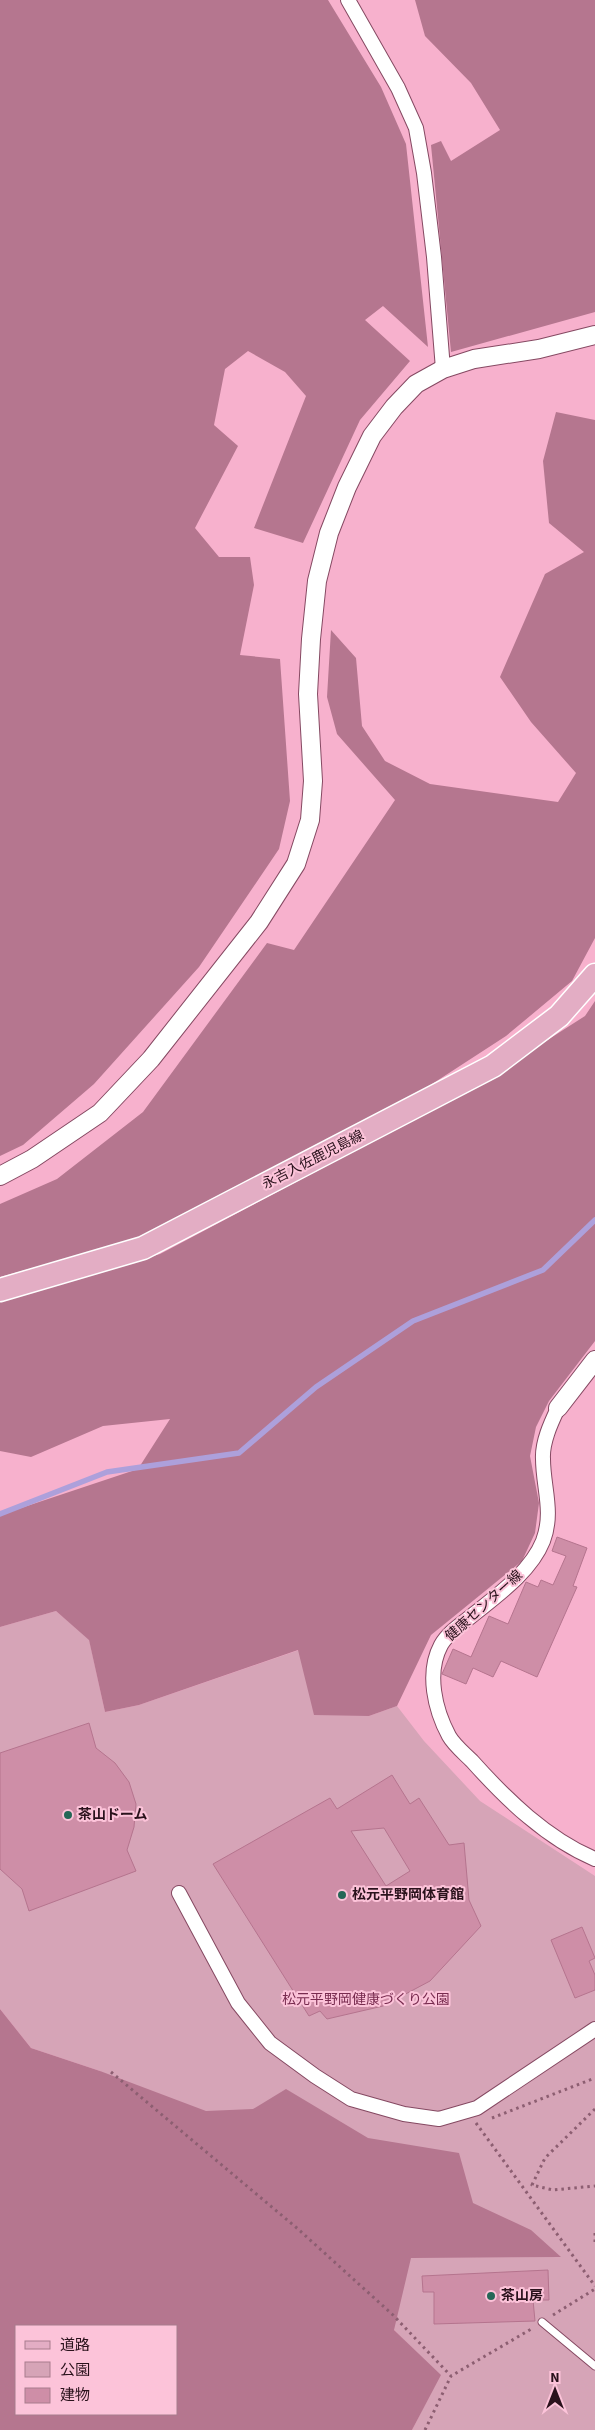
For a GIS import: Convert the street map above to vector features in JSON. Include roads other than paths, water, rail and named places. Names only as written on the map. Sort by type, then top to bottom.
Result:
[{"type":"main road","name":"永吉入佐鹿児島線","points":[[0,1290],[143,1248],[493,1066],[558,1016],[595,975]]},
{"type":"street","points":[[348,0],[398,88],[416,128],[424,173],[434,257],[444,369]]},
{"type":"street","points":[[0,1176],[32,1158],[100,1113],[151,1059],[259,922],[296,864],[310,820],[313,781],[308,694],[317,581],[329,533],[347,487],[372,436],[394,407],[416,384],[444,369],[474,360],[539,349],[595,335]]},
{"type":"street","name":"健康センター線","points":[[595,1360],[558,1408],[549,1426],[543,1458],[549,1513],[543,1540],[531,1564],[454,1629],[442,1644],[434,1665],[434,1690],[438,1712],[450,1738],[500,1792],[546,1830],[595,1859]]},
{"type":"street","points":[[179,1893],[238,2003],[270,2043],[315,2076],[351,2098],[404,2114],[439,2119],[477,2108],[595,2029]]},
{"type":"lane","points":[[542,2322],[595,2366]]},
{"type":"waterway","points":[[0,1514],[107,1472],[239,1453],[316,1387],[413,1321],[543,1270],[595,1220]]},
{"type":"place","name":"茶山ドーム","points":[[68,1815]]},
{"type":"place","name":"松元平野岡体育館","points":[[342,1895]]},
{"type":"place","name":"茶山房","points":[[491,2296]]},
{"type":"park label","name":"松元平野岡健康づくり公園","points":[[366,2000]]}]
